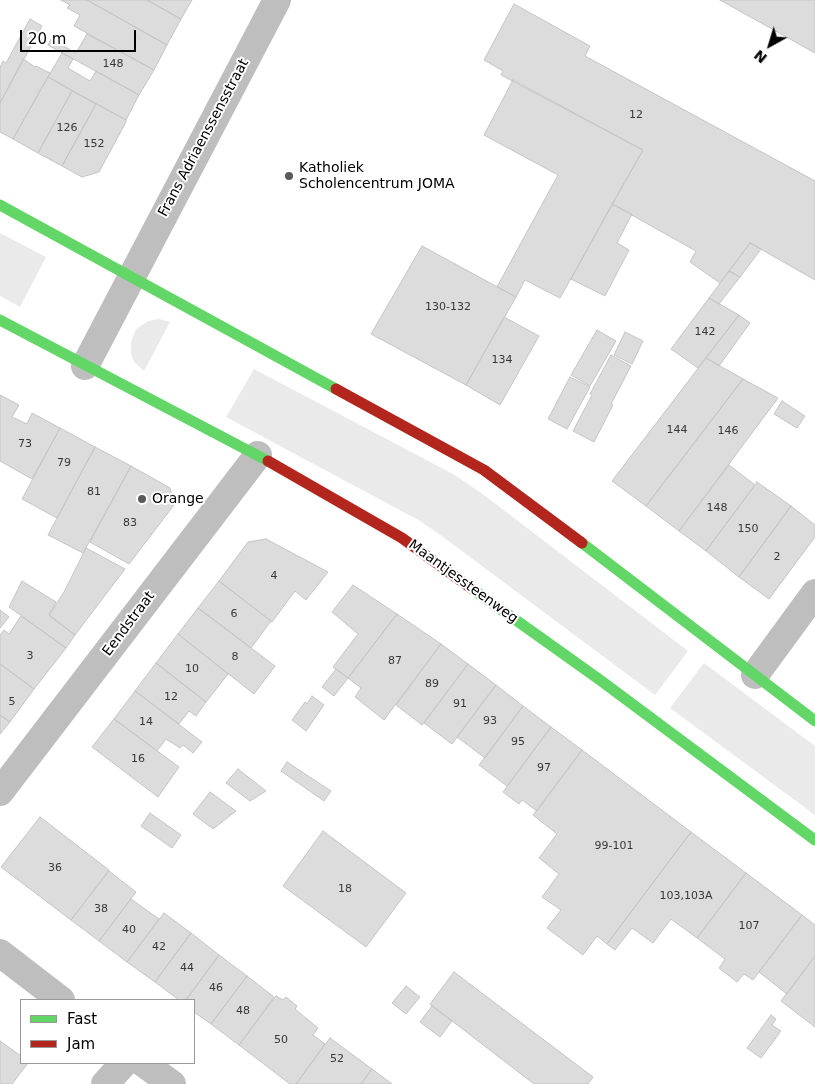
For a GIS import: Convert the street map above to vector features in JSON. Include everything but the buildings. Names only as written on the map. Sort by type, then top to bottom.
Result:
[{"type":"street","name":"Frans Adriaenssensstraat","points":[[132,276],[277,0]]},
{"type":"street","points":[[0,205],[484,470],[815,721]]},
{"type":"street","points":[[86,366],[132,276]]},
{"type":"street","name":"Maantjessteenweg","points":[[0,320],[258,455],[402,538],[600,680],[815,840]]},
{"type":"street","name":"Eendstraat","points":[[0,792],[258,455]]},
{"type":"street","points":[[754,675],[815,593]]},
{"type":"street","points":[[0,953],[60,999]]},
{"type":"street","points":[[105,1084],[123,1064]]},
{"type":"street","points":[[144,1064],[172,1084]]},
{"type":"shaded area","points":[[0,233],[46,257],[20,307],[0,296]]},
{"type":"shaded area","points":[[159,319],[170,322],[144,371],[134,362],[131,354],[131,342],[136,329],[148,321]]},
{"type":"shaded area","points":[[254,369],[453,474],[484,495],[688,651],[655,695],[420,521],[226,417]]},
{"type":"shaded area","points":[[704,663],[815,746],[815,815],[670,708]]},
{"type":"traffic: fast","points":[[0,205],[336,389]]},
{"type":"traffic: fast","points":[[0,320],[268,461]]},
{"type":"traffic: fast","points":[[582,543],[815,721]]},
{"type":"traffic: fast","points":[[471,588],[600,680],[815,840]]},
{"type":"traffic: jam","points":[[336,389],[484,470],[582,543]]},
{"type":"traffic: jam","points":[[268,461],[402,538],[471,588]]},
{"type":"place","name":"Katholiek Scholencentrum JOMA","points":[[289,176]]},
{"type":"place","name":"Orange","points":[[142,499]]}]
